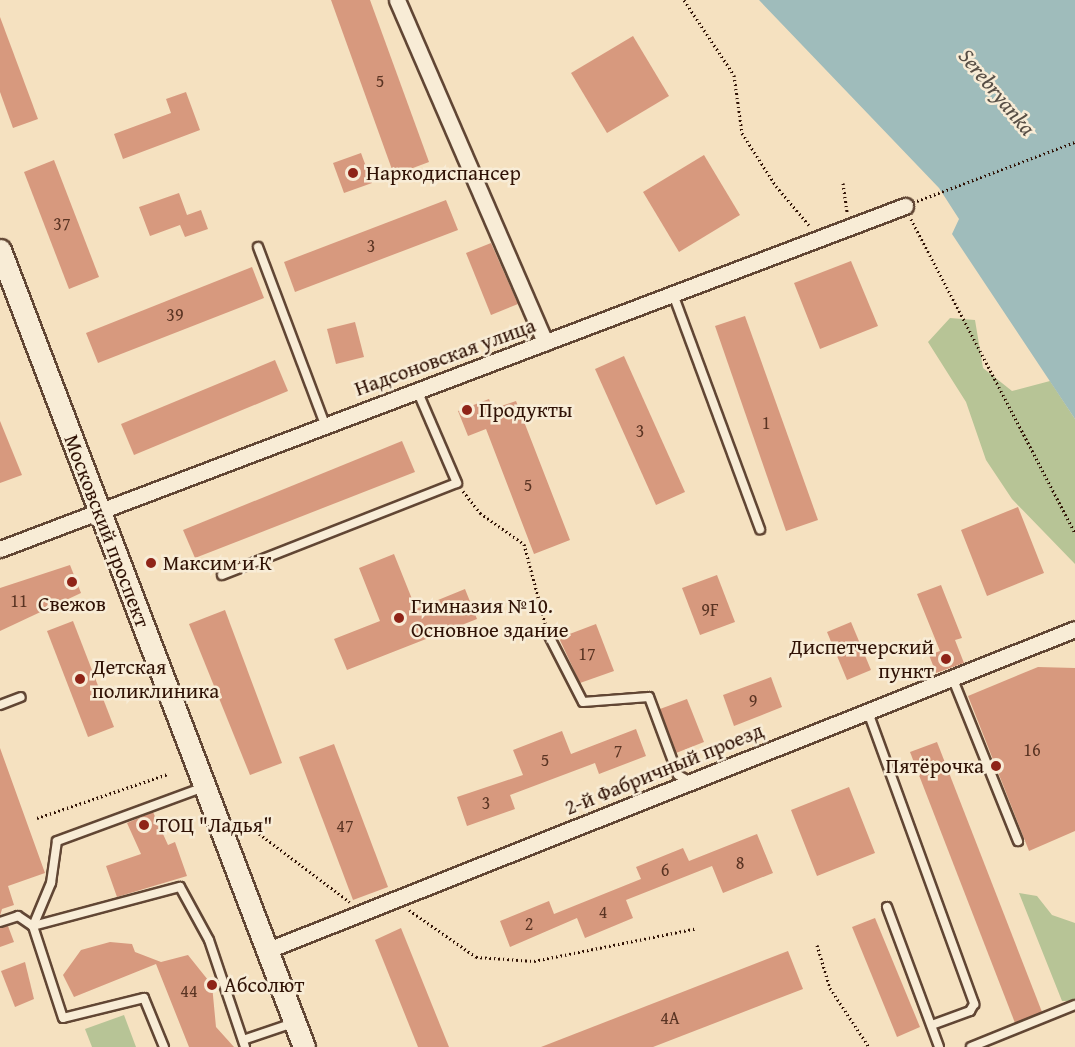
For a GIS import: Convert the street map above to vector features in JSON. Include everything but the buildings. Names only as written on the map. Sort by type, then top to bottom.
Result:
[{"type":"main road","name":"Московский проспект","points":[[0,250],[304,1047]]},
{"type":"street","points":[[397,0],[545,342]]},
{"type":"street","name":"Надсоновская улица","points":[[0,549],[98,508],[904,206]]},
{"type":"street","name":"2-й Фабричный проезд","points":[[268,950],[1075,629]]},
{"type":"lane","points":[[258,247],[325,424]]},
{"type":"lane","points":[[673,292],[760,529]]},
{"type":"lane","points":[[222,575],[457,483],[417,390]]},
{"type":"lane","points":[[548,634],[584,702],[650,697],[678,775],[690,782]]},
{"type":"lane","points":[[952,677],[1018,841]]},
{"type":"lane","points":[[0,705],[21,697]]},
{"type":"lane","points":[[868,712],[974,1004],[970,1011],[932,1025]]},
{"type":"lane","points":[[33,926],[51,883],[57,841],[204,787]]},
{"type":"lane","points":[[33,926],[180,887],[209,940],[244,1044],[295,1023]]},
{"type":"lane","points":[[887,907],[939,1047]]},
{"type":"lane","points":[[0,922],[18,916],[33,926],[63,1018],[144,998],[164,1047]]},
{"type":"lane","points":[[970,1047],[1075,1005]]},
{"type":"path","points":[[684,0],[734,75],[742,133],[807,226],[818,222]]},
{"type":"path","points":[[1075,141],[904,206],[1075,533]]},
{"type":"path","points":[[838,215],[849,211],[843,183]]},
{"type":"path","points":[[457,483],[480,513],[524,544],[548,634]]},
{"type":"path","points":[[37,818],[168,774]]},
{"type":"path","points":[[241,820],[351,903],[384,903],[437,925],[476,957],[534,962],[696,928]]},
{"type":"path","points":[[817,945],[830,988],[869,1047]]},
{"type":"green space","points":[[950,318],[975,320],[983,368],[1012,391],[1050,381],[1075,419],[1075,564],[1012,499],[986,460],[966,402],[928,342]]},
{"type":"green space","points":[[1019,893],[1037,896],[1052,915],[1075,923],[1075,1001],[1062,1001]]},
{"type":"green space","points":[[124,1015],[136,1047],[92,1047],[85,1029]]},
{"type":"water","name":"Serebryanka","points":[[759,0],[1075,0],[1075,419],[952,234],[959,219],[939,188]]},
{"type":"place","name":"Наркодиспансер","points":[[353,173]]},
{"type":"place","name":"Продукты","points":[[467,410]]},
{"type":"place","name":"Максим и К","points":[[151,563]]},
{"type":"place","name":"Свежов","points":[[72,582]]},
{"type":"place","name":"Гимназия №10. Основное здание","points":[[399,618]]},
{"type":"place","name":"Диспетчерский пункт","points":[[946,659]]},
{"type":"place","name":"Детская поликлиника","points":[[80,679]]},
{"type":"place","name":"Пятёрочка","points":[[996,766]]},
{"type":"place","name":"ТОЦ \"Ладья\"","points":[[144,825]]},
{"type":"place","name":"Абсолют","points":[[212,985]]}]
